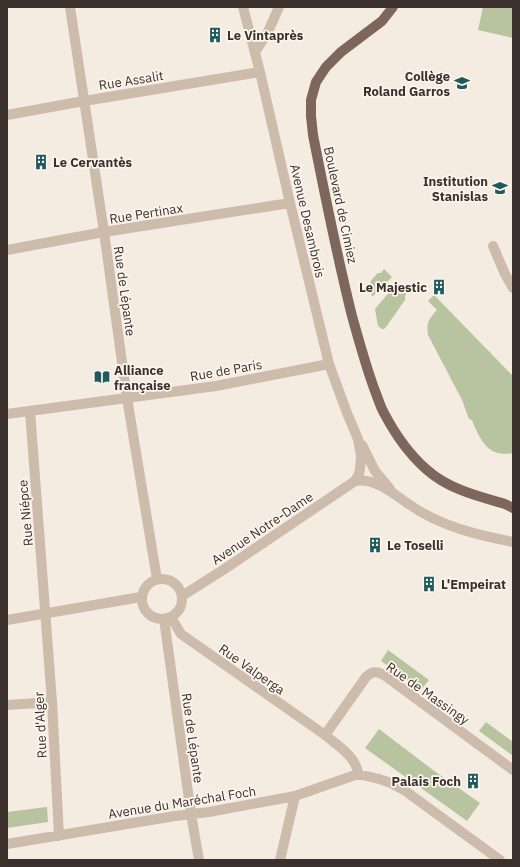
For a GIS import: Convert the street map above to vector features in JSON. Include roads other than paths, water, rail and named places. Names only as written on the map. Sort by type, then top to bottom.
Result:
[{"type":"main road","name":"Boulevard de Cimiez","points":[[393,7],[382,21],[341,52],[326,67],[316,82],[311,100],[313,135],[343,280],[358,340],[383,412],[394,431],[425,468],[440,480],[456,488],[513,508]]},
{"type":"street","name":"Rue de Lépante","points":[[70,7],[127,398],[157,579]]},
{"type":"street","name":"Avenue Desambrois","points":[[243,7],[260,72],[329,364],[358,439],[375,471],[393,493]]},
{"type":"street","points":[[255,52],[267,34],[279,7]]},
{"type":"street","name":"Rue Assalit","points":[[7,115],[260,72]]},
{"type":"street","name":"Rue Pertinax","points":[[7,250],[104,232],[290,203]]},
{"type":"street","points":[[493,246],[505,274],[513,288]]},
{"type":"street","name":"Rue de Paris","points":[[7,414],[216,386],[329,364]]},
{"type":"street","name":"Rue Niépce","points":[[30,411],[46,613]]},
{"type":"street","name":"Avenue Desambrois","points":[[355,481],[359,474],[361,456],[358,439]]},
{"type":"street","name":"Avenue Desambrois","points":[[355,481],[360,480],[378,484],[411,506],[436,520],[463,530],[513,542]]},
{"type":"street","name":"Avenue Notre-Dame","points":[[182,596],[355,481]]},
{"type":"street","points":[[164,578],[171,580],[176,584],[180,589],[182,596],[180,608],[176,613],[168,618],[157,619],[150,616],[145,611],[141,597],[146,585],[151,581],[164,578]]},
{"type":"street","points":[[7,620],[141,597]]},
{"type":"street","name":"Rue d'Alger","points":[[46,613],[59,836]]},
{"type":"street","name":"Rue de Lépante","points":[[168,618],[191,814],[199,860]]},
{"type":"street","name":"Rue Valperga","points":[[168,618],[181,634],[325,735]]},
{"type":"street","name":"Rue de Massingy","points":[[325,735],[366,677],[372,672],[376,672],[384,675],[513,770]]},
{"type":"street","points":[[7,705],[52,702]]},
{"type":"street","points":[[325,735],[354,761],[358,774],[391,783],[404,790],[500,860]]},
{"type":"street","name":"Avenue du Maréchal Foch","points":[[7,844],[295,796],[358,774]]},
{"type":"street","points":[[280,860],[295,796]]},
{"type":"place","name":"Le Vintaprès","points":[[215,35]]},
{"type":"place","name":"Collège Roland Garros","points":[[462,83]]},
{"type":"place","name":"Le Cervantès","points":[[41,162]]},
{"type":"place","name":"Institution Stanislas","points":[[500,188]]},
{"type":"place","name":"Le Majestic","points":[[439,287]]},
{"type":"place","name":"Alliance française","points":[[102,377]]},
{"type":"place","name":"Le Toselli","points":[[375,545]]},
{"type":"place","name":"L'Empeirat","points":[[429,584]]},
{"type":"place","name":"Palais Foch","points":[[473,781]]}]
